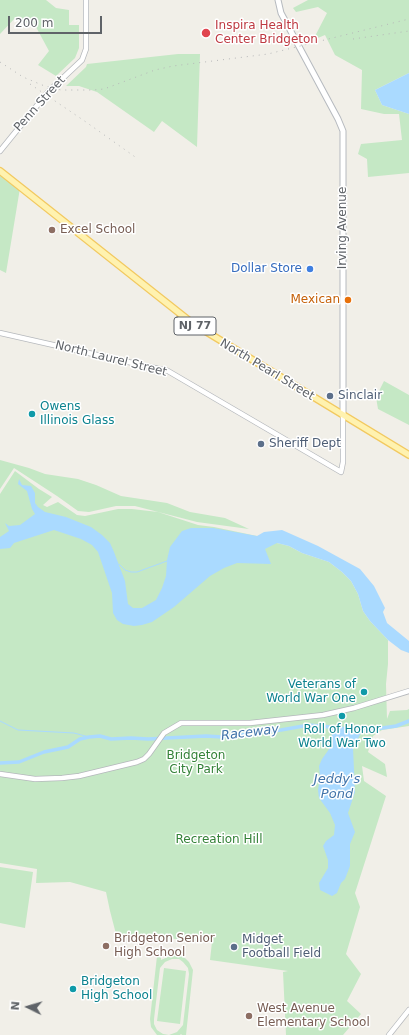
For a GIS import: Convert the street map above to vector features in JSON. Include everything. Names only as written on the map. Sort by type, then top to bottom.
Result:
[{"type":"main road","name":"Irving Avenue","points":[[278,0],[281,13],[343,131],[343,415]]},
{"type":"main road","name":"North Pearl Street","points":[[0,171],[192,324],[409,455]]},
{"type":"street","name":"Penn Street","points":[[0,151],[44,97],[83,59],[86,49],[86,0]]},
{"type":"street","name":"North Laurel Street","points":[[0,333],[168,371],[341,472]]},
{"type":"street","name":"Irving Avenue","points":[[341,472],[343,462],[343,415]]},
{"type":"street","points":[[0,774],[35,778],[73,777],[144,759],[164,732],[185,722],[250,723],[323,715],[354,708],[409,691]]},
{"type":"street","points":[[389,1035],[409,1010]]},
{"type":"green space","points":[[0,0],[46,0],[56,8],[69,10],[69,25],[79,25],[79,48],[75,58],[56,76],[38,65],[49,51],[36,27],[16,17],[0,34]]},
{"type":"green space","points":[[308,0],[409,0],[409,73],[375,90],[382,105],[409,114],[409,173],[368,177],[367,159],[358,154],[361,144],[402,140],[399,114],[384,114],[361,109],[362,70],[335,55],[325,35],[313,40],[327,13],[318,7],[296,12],[293,8]]},
{"type":"green space","points":[[178,54],[200,54],[197,147],[162,121],[154,132],[97,92],[79,86],[66,86],[86,67],[87,64]]},
{"type":"green space","points":[[0,171],[20,188],[6,273],[0,270]]},
{"type":"green space","points":[[384,381],[409,395],[409,425],[378,409],[376,397]]},
{"type":"green space","points":[[0,460],[45,474],[78,479],[121,496],[167,503],[190,512],[225,518],[249,529],[197,522],[135,506],[116,506],[89,512],[78,511],[14,468],[0,489]]},
{"type":"green space","name":"Bridgeton City Park","points":[[15,471],[52,497],[43,505],[47,507],[58,502],[77,515],[85,516],[118,509],[158,512],[198,525],[257,536],[289,546],[302,553],[329,562],[351,581],[358,594],[363,611],[370,621],[388,640],[386,684],[387,719],[390,711],[409,709],[409,726],[382,730],[373,736],[368,752],[385,764],[387,777],[362,766],[364,781],[386,796],[355,893],[360,907],[346,954],[361,974],[347,1001],[361,1014],[343,1035],[286,1035],[283,972],[288,971],[210,960],[212,942],[116,934],[106,892],[70,882],[36,883],[37,869],[0,863],[0,494]]},
{"type":"green space","points":[[0,867],[33,872],[25,928],[0,923]]},
{"type":"green space","points":[[172,955],[178,955],[185,958],[189,962],[193,970],[186,1035],[181,1034],[180,1035],[169,1035],[157,1035],[151,1027],[150,1019],[157,956],[161,957],[161,960]],"holes":[[[172,959],[179,959],[188,968],[189,974],[183,1025],[177,1032],[169,1035],[163,1034],[157,1030],[154,1024],[160,968],[165,962]]]},
{"type":"green space","points":[[164,968],[186,971],[180,1024],[157,1021]]},
{"type":"water","points":[[409,73],[409,114],[382,105],[375,90]]},
{"type":"water","points":[[19,479],[22,485],[31,486],[35,493],[35,503],[45,512],[66,517],[91,527],[110,543],[125,581],[128,604],[133,608],[142,608],[156,600],[166,576],[170,547],[182,531],[191,528],[213,528],[257,536],[264,532],[282,530],[318,546],[360,569],[374,586],[385,608],[383,612],[387,623],[409,641],[409,653],[401,650],[388,640],[370,621],[363,611],[358,594],[351,581],[342,572],[329,562],[302,553],[289,546],[277,543],[265,549],[271,564],[237,563],[224,568],[210,576],[174,607],[152,622],[134,626],[123,624],[117,620],[113,613],[112,593],[98,552],[92,545],[81,539],[54,530],[14,543],[10,548],[0,549],[0,537],[9,531],[5,523],[9,526],[20,525],[35,514],[27,491],[18,484]]},
{"type":"water","name":"Jeddy's Pond","points":[[329,727],[362,731],[353,748],[355,792],[348,813],[355,832],[350,844],[350,866],[337,893],[332,896],[320,890],[319,883],[328,868],[328,860],[323,846],[326,841],[334,835],[335,825],[330,813],[319,798],[318,790],[320,777],[319,766],[332,745],[332,735]]},
{"type":"waterway","points":[[119,564],[125,570],[137,572],[167,561]]},
{"type":"waterway","name":"Raceway","points":[[0,721],[18,730],[74,733],[89,737]]},
{"type":"waterway","name":"Raceway","points":[[0,763],[19,762],[44,752],[68,747],[80,739],[89,737],[100,736],[111,739],[206,736],[222,737],[309,725],[362,731],[396,726],[409,721]]},
{"type":"railway","points":[[0,62],[23,77],[42,85],[61,90],[104,89],[155,70],[173,66],[268,54],[409,19]]},
{"type":"railway","points":[[353,39],[409,31]]},
{"type":"railway","points":[[30,84],[138,159]]},
{"type":"place","name":"Inspira Health Center Bridgeton","points":[[206,33]]},
{"type":"place","name":"Excel School","points":[[52,230]]},
{"type":"place","name":"Dollar Store","points":[[310,269]]},
{"type":"place","name":"Mexican","points":[[348,300]]},
{"type":"place","name":"Sinclair","points":[[330,396]]},
{"type":"place","name":"Owens Illinois Glass","points":[[32,414]]},
{"type":"place","name":"Sheriff Dept","points":[[261,444]]},
{"type":"place","name":"Veterans of World War One","points":[[364,692]]},
{"type":"place","name":"Roll of Honor World War Two","points":[[342,716]]},
{"type":"place","name":"Bridgeton Senior High School","points":[[106,946]]},
{"type":"place","name":"Midget Football Field","points":[[234,947]]},
{"type":"place","name":"Bridgeton High School","points":[[73,989]]},
{"type":"place","name":"West Avenue Elementary School","points":[[249,1016]]},
{"type":"park label","name":"Recreation Hill","points":[[219,840]]}]
